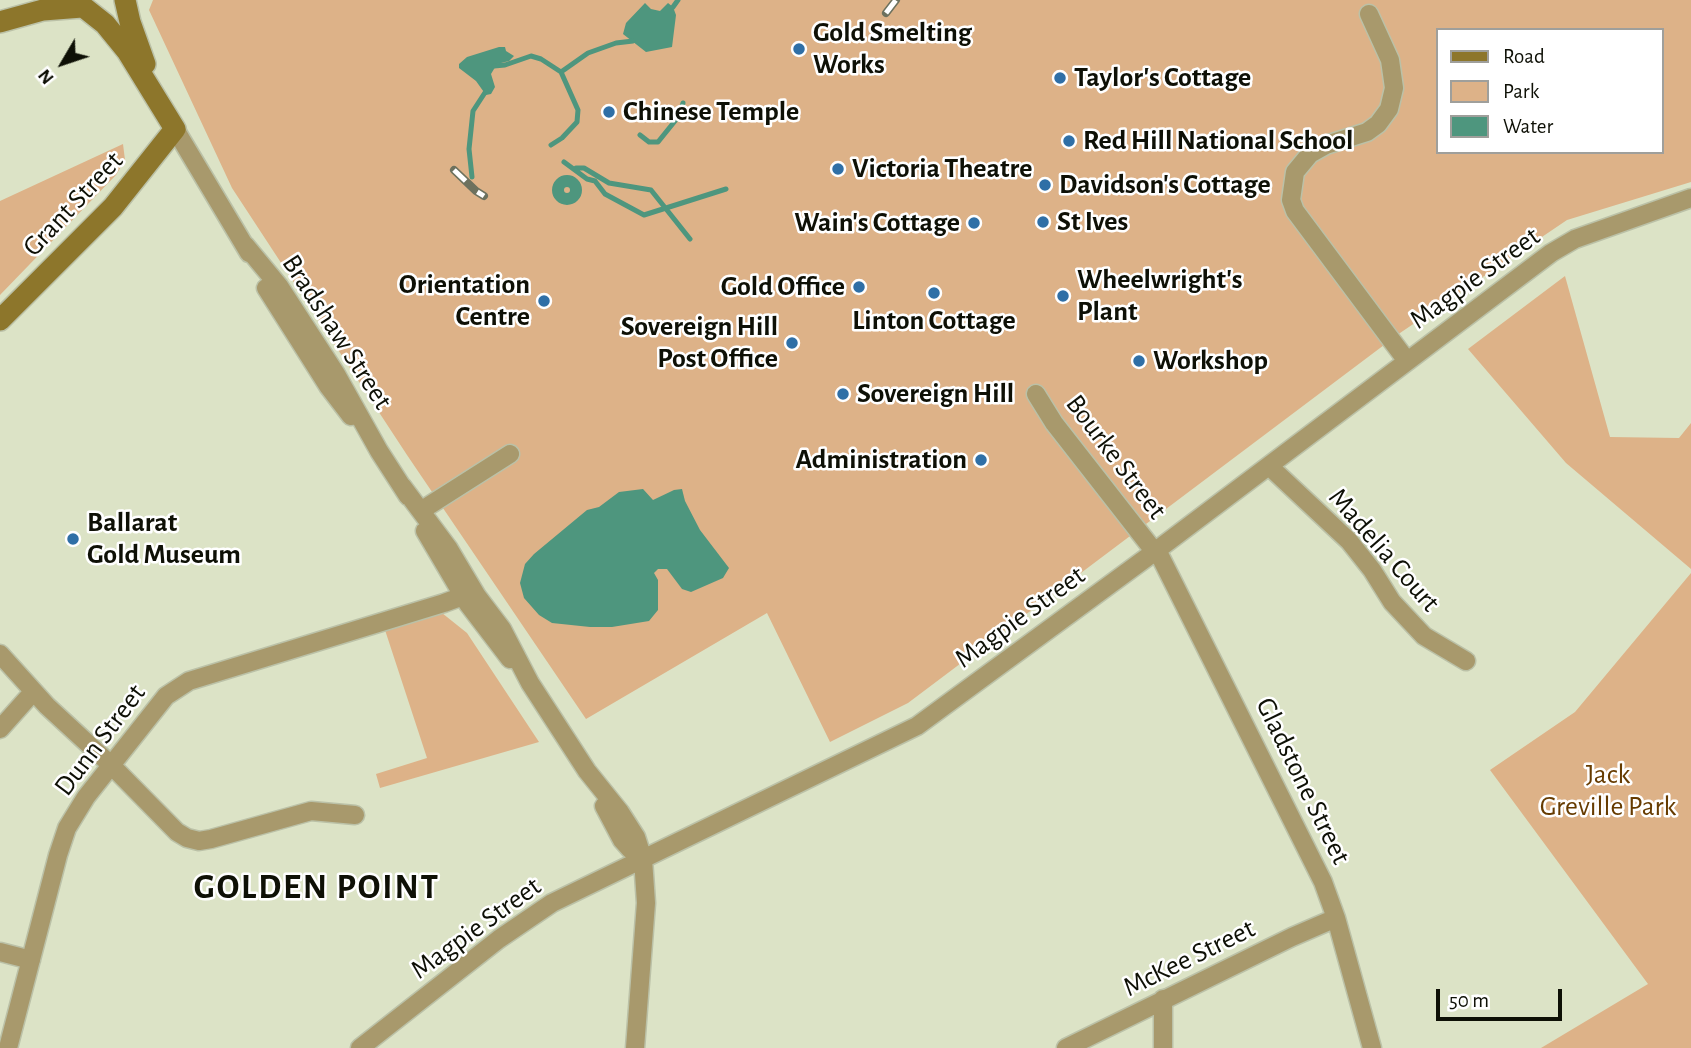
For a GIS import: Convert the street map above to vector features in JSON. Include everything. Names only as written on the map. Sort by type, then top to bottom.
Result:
[{"type":"main road","points":[[0,16],[30,0]]},
{"type":"main road","points":[[0,22],[43,10],[80,5],[103,9],[118,0]]},
{"type":"main road","name":"Bradshaw Street","points":[[125,0],[139,48],[172,125]]},
{"type":"main road","name":"Bradshaw Street","points":[[80,5],[105,24],[127,51],[172,125]]},
{"type":"main road","name":"Grant Street","points":[[0,320],[103,217],[172,125]]},
{"type":"street","points":[[1368,14],[1391,68],[1393,93],[1389,108],[1382,121],[1367,132],[1326,145],[1310,154],[1295,172],[1291,200],[1295,211],[1407,361]]},
{"type":"street","name":"Bradshaw Street","points":[[172,125],[245,245],[264,285],[315,353],[335,396],[449,549],[469,594]]},
{"type":"street","name":"Magpie Street","points":[[360,1048],[533,914],[917,726],[1156,551],[1551,253],[1575,239],[1691,198]]},
{"type":"street","name":"Bourke Street","points":[[1037,394],[1054,423],[1156,551]]},
{"type":"street","points":[[422,510],[510,454]]},
{"type":"street","name":"Madelia Court","points":[[1269,466],[1349,541],[1392,602],[1424,636],[1466,661]]},
{"type":"street","name":"Bradshaw Street","points":[[402,486],[432,544],[469,594],[502,629],[530,683],[587,771],[622,840],[643,859]]},
{"type":"street","name":"Gladstone Street","points":[[1156,551],[1316,864],[1336,918],[1372,1048]]},
{"type":"street","name":"Dunn Street","points":[[8,1048],[64,835],[81,805],[162,699],[182,684],[469,594]]},
{"type":"street","points":[[0,654],[33,692],[177,832],[191,840],[211,839],[311,810],[355,815]]},
{"type":"street","points":[[0,729],[33,692]]},
{"type":"street","points":[[635,1048],[646,902],[643,859]]},
{"type":"street","name":"McKee Street","points":[[1066,1048],[1336,918]]},
{"type":"street","points":[[0,952],[31,960]]},
{"type":"street","points":[[1163,999],[1163,1048]]},
{"type":"green space","name":"Sovereign Hill","points":[[153,0],[1691,0],[1691,182],[1567,220],[1400,333],[908,703],[830,742],[767,613],[586,719],[407,455],[232,188],[149,10]]},
{"type":"green space","points":[[123,144],[125,160],[116,175],[0,295],[0,201]]},
{"type":"green space","points":[[1565,276],[1610,437],[1679,438],[1691,423],[1691,569],[1566,463],[1468,349]]},
{"type":"green space","name":"Jack Greville Park","points":[[1691,573],[1691,1048],[1541,1048],[1648,984],[1490,770],[1575,712]]},
{"type":"green space","points":[[442,613],[467,633],[539,742],[380,788],[376,774],[427,758],[385,630]]},
{"type":"water","points":[[645,3],[651,9],[660,11],[668,3],[673,7],[676,15],[672,47],[646,52],[623,34],[626,23]]},
{"type":"water","points":[[505,47],[506,51],[514,56],[509,61],[497,64],[491,74],[495,87],[491,94],[486,95],[476,81],[459,68],[459,64],[467,57]]},
{"type":"water","points":[[643,489],[653,500],[682,489],[700,530],[729,568],[723,578],[691,592],[682,589],[667,569],[658,569],[654,573],[658,580],[658,610],[649,621],[612,627],[590,627],[552,623],[539,615],[524,598],[520,583],[525,564],[587,510],[599,507],[619,492]]},
{"type":"waterway","points":[[673,7],[678,0]]},
{"type":"waterway","points":[[551,145],[577,122],[578,110],[561,72],[588,53],[616,43],[633,41]]},
{"type":"waterway","points":[[494,66],[531,56],[561,72]]},
{"type":"waterway","points":[[472,177],[469,149],[473,111],[486,91]]},
{"type":"waterway","points":[[640,135],[649,142],[658,142],[679,116],[683,103]]},
{"type":"waterway","points":[[564,162],[587,179],[595,181],[605,194],[644,215],[726,189]]},
{"type":"waterway","points":[[576,168],[584,168],[609,183],[651,190],[690,239]]},
{"type":"waterway","points":[[567,184],[573,190],[567,196],[561,190],[567,184]]},
{"type":"railway","points":[[886,13],[896,0]]},
{"type":"railway","points":[[454,170],[484,196]]},
{"type":"place","name":"Gold Smelting Works","points":[[799,49]]},
{"type":"place","name":"Taylor's Cottage","points":[[1060,78]]},
{"type":"place","name":"Chinese Temple","points":[[609,112]]},
{"type":"place","name":"Red Hill National School","points":[[1069,141]]},
{"type":"place","name":"Victoria Theatre","points":[[838,169]]},
{"type":"place","name":"Davidson's Cottage","points":[[1045,185]]},
{"type":"place","name":"St Ives","points":[[1043,222]]},
{"type":"place","name":"Wain's Cottage","points":[[974,223]]},
{"type":"place","name":"Gold Office","points":[[859,287]]},
{"type":"place","name":"Linton Cottage","points":[[934,293]]},
{"type":"place","name":"Wheelwright's Plant","points":[[1063,296]]},
{"type":"place","name":"Orientation Centre","points":[[544,301]]},
{"type":"place","name":"Sovereign Hill Post Office","points":[[792,343]]},
{"type":"place","name":"Workshop","points":[[1139,361]]},
{"type":"place","name":"Sovereign Hill","points":[[843,394]]},
{"type":"place","name":"Administration","points":[[981,460]]},
{"type":"place","name":"Ballarat Gold Museum","points":[[73,539]]},
{"type":"district","name":"GOLDEN POINT","points":[[317,887]]}]
